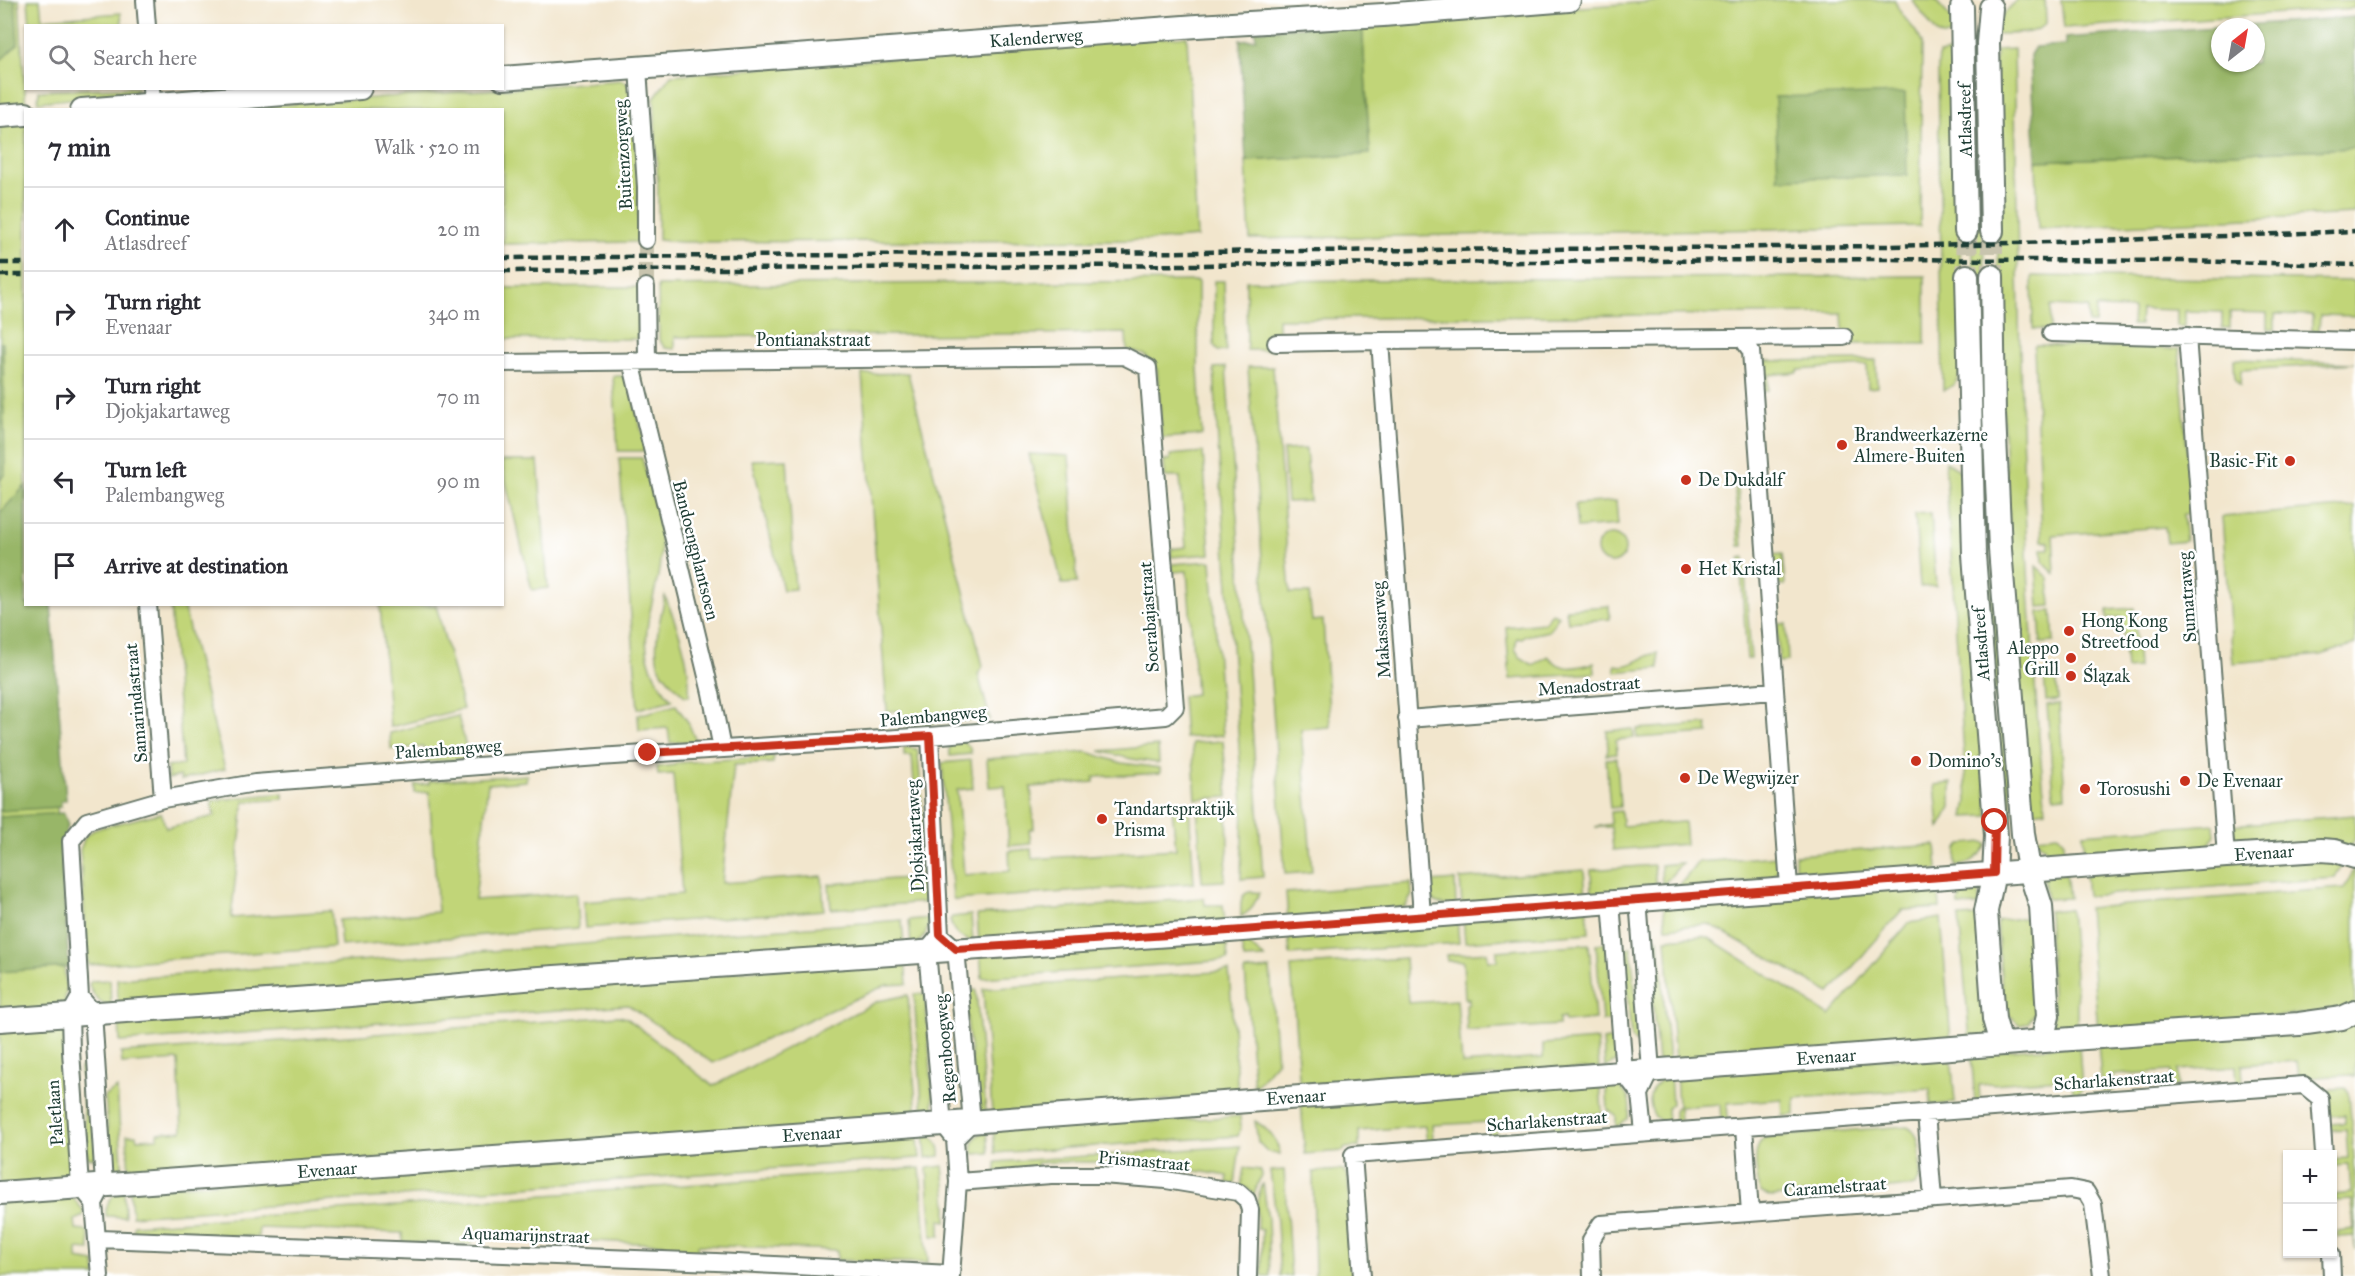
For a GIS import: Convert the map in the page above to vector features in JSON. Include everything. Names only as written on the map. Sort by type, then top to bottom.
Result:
[{"type":"main road","name":"Kalenderweg","points":[[504,78],[1197,26],[1382,7],[1569,0]]},
{"type":"main road","points":[[1956,4],[1976,11],[1997,4]]},
{"type":"main road","name":"Atlasdreef","points":[[1956,4],[1966,231]]},
{"type":"main road","name":"Atlasdreef","points":[[1992,231],[1988,44],[1997,4]]},
{"type":"main road","points":[[92,108],[152,96],[308,90]]},
{"type":"main road","points":[[0,116],[24,114]]},
{"type":"main road","name":"Atlasdreef","points":[[1966,276],[1974,555],[1996,836],[1994,873]]},
{"type":"main road","name":"Atlasdreef","points":[[1992,276],[1994,414],[2001,561],[2023,834],[2029,869]]},
{"type":"main road","name":"Evenaar","points":[[0,1020],[81,1008],[339,996],[941,945],[1229,931],[2029,869],[2321,850],[2335,851],[2355,857]]},
{"type":"main road","points":[[2029,869],[2041,906],[2048,1016],[2042,1041]]},
{"type":"main road","points":[[1994,873],[1986,911],[1994,1018],[2001,1044]]},
{"type":"main road","name":"Evenaar","points":[[0,1193],[93,1191],[173,1181],[949,1132],[972,1122],[2001,1044],[2299,1024],[2342,1018],[2355,1012]]},
{"type":"street","points":[[145,0],[147,24]]},
{"type":"street","name":"Buitenzorgweg","points":[[638,68],[646,187],[646,240]]},
{"type":"street","points":[[639,360],[646,287]]},
{"type":"street","points":[[2051,333],[2355,341]]},
{"type":"street","name":"Sumatraweg","points":[[2187,336],[2226,856]]},
{"type":"street","points":[[1276,343],[1844,337]]},
{"type":"street","points":[[1742,338],[1751,351],[1789,887]]},
{"type":"street","name":"Makassarweg","points":[[1380,341],[1422,915]]},
{"type":"street","name":"Pontianakstraat","points":[[504,363],[1124,356]]},
{"type":"street","name":"Soerabajastraat","points":[[997,730],[1166,716],[1175,707],[1148,368],[1124,356]]},
{"type":"street","name":"Bandoengplantsoen","points":[[639,360],[722,749]]},
{"type":"street","points":[[1971,415],[1994,414]]},
{"type":"street","name":"Samarindastraat","points":[[148,606],[163,799]]},
{"type":"street","name":"Menadostraat","points":[[1407,719],[1774,691]]},
{"type":"street","name":"Palembangweg","points":[[81,1008],[71,841],[87,821],[163,799],[255,783],[997,730]]},
{"type":"street","name":"Djokjakartaweg","points":[[930,736],[941,945]]},
{"type":"street","points":[[1638,899],[1651,1071],[1640,1094],[1644,1133]]},
{"type":"street","points":[[1611,901],[1624,1073],[1640,1094]]},
{"type":"street","name":"Regenboogweg","points":[[941,945],[972,1122]]},
{"type":"street","name":"Regenboogweg","points":[[941,945],[949,1132],[957,1182],[951,1275]]},
{"type":"street","name":"Paletlaan","points":[[81,1008],[71,1051],[93,1191],[99,1239],[100,1276]]},
{"type":"street","name":"Paletlaan","points":[[81,1008],[93,1191]]},
{"type":"street","name":"Scharlakenstraat","points":[[1362,1276],[1353,1155],[2304,1085],[2320,1098],[2324,1150]]},
{"type":"street","points":[[1926,1113],[1933,1199]]},
{"type":"street","points":[[1744,1127],[1750,1213]]},
{"type":"street","name":"Prismastraat","points":[[957,1182],[1051,1175],[1102,1175],[1166,1180],[1238,1192],[1247,1200],[1250,1210],[1248,1276]]},
{"type":"street","name":"Caramelstraat","points":[[1592,1276],[1592,1240],[1601,1224],[2071,1189],[2086,1192],[2092,1204],[2102,1276]]},
{"type":"street","name":"Aquamarijnstraat","points":[[99,1239],[716,1262],[951,1275]]},
{"type":"street","points":[[2331,1258],[2332,1276]]},
{"type":"green space","points":[[0,0],[19,0],[26,108],[24,108],[24,606],[48,606],[65,983],[67,986],[65,997],[74,1199],[83,1210],[83,1216],[75,1220],[76,1229],[88,1232],[90,1250],[77,1249],[77,1259],[95,1262],[96,1276],[0,1276]]},
{"type":"green space","points":[[0,0],[15,0],[18,44],[0,61]]},
{"type":"green space","points":[[28,0],[40,0],[42,19],[121,13],[122,24],[30,24]]},
{"type":"green space","points":[[1676,0],[1895,0],[1900,12],[1922,43],[1920,226],[1250,239],[1246,161],[1370,154],[1362,23]]},
{"type":"green space","points":[[1912,0],[1935,0],[1952,19],[1956,36],[1942,36],[1937,33]]},
{"type":"green space","points":[[2017,0],[2045,0],[2046,23],[2029,32],[1995,34],[2000,19]]},
{"type":"green space","points":[[2061,0],[2355,0],[2355,8],[2064,28]]},
{"type":"green space","points":[[2355,17],[2355,148],[2036,161],[2030,55],[2035,47],[2065,45],[2065,38],[2211,27],[2211,72],[2265,72],[2265,24]]},
{"type":"green space","points":[[1362,23],[1370,154],[1246,161],[1240,40],[1256,39],[1255,30]]},
{"type":"green space","points":[[1187,36],[1197,237],[1160,240],[680,242],[658,240],[654,98],[671,75]]},
{"type":"green space","points":[[2014,49],[2024,491],[2036,703],[2046,810],[2027,813],[1999,351],[1995,66],[1996,50]]},
{"type":"green space","points":[[1982,50],[1986,361],[1984,370],[1975,382],[1970,51]]},
{"type":"green space","points":[[1957,52],[1962,367],[1956,382],[1943,390],[1938,67],[1939,54]]},
{"type":"green space","points":[[622,80],[627,83],[633,95],[639,184],[638,242],[504,244],[504,108],[234,108],[504,90]]},
{"type":"green space","points":[[137,90],[135,93],[38,102],[39,91]]},
{"type":"green space","points":[[1905,93],[1907,175],[1778,179],[1775,97]]},
{"type":"green space","points":[[2355,148],[2355,214],[2038,229],[2036,161]]},
{"type":"green space","points":[[1925,276],[1925,344],[1849,344],[1849,330],[1843,330],[1842,313],[1840,313],[1278,319],[1278,336],[1273,350],[1247,350],[1246,281]]},
{"type":"green space","points":[[2032,276],[2355,281],[2355,316],[2320,315],[2319,331],[2312,331],[2312,315],[2275,314],[2275,330],[2267,329],[2267,313],[2230,312],[2230,328],[2222,328],[2222,312],[2185,311],[2185,327],[2177,326],[2177,310],[2141,309],[2140,325],[2132,325],[2133,309],[2096,308],[2095,324],[2088,323],[2088,308],[2051,306],[2050,330],[2033,329]]},
{"type":"green space","points":[[1198,281],[1198,368],[1202,435],[1162,438],[1157,370],[1145,355],[1127,350],[1126,333],[675,337],[675,349],[665,348],[659,340],[658,286]]},
{"type":"green space","points":[[1214,281],[1224,281],[1226,351],[1218,351],[1214,345]]},
{"type":"green space","points":[[639,287],[639,339],[504,339],[504,288]]},
{"type":"green space","points":[[0,343],[3,343],[5,473],[0,481]]},
{"type":"green space","points":[[2036,345],[2179,349],[2192,514],[2183,515],[2186,541],[2167,543],[2165,527],[2053,535],[2055,574],[2043,562],[2042,549],[2049,549],[2049,542],[2042,541],[2034,347]]},
{"type":"green space","points":[[2234,359],[2355,363],[2241,370],[2240,385],[2235,380]]},
{"type":"green space","points":[[1876,360],[1877,387],[1868,388],[1867,365],[1798,370],[1798,372],[1768,375],[1768,390],[1759,391],[1757,361]]},
{"type":"green space","points":[[1226,367],[1263,877],[1241,879],[1243,804],[1214,368]]},
{"type":"green space","points":[[1248,367],[1273,367],[1290,593],[1309,593],[1312,621],[1323,620],[1330,727],[1301,729],[1312,872],[1285,874]]},
{"type":"green space","points":[[908,373],[983,666],[978,674],[990,719],[902,726],[901,711],[887,711],[862,374]]},
{"type":"green space","points":[[613,376],[627,376],[647,451],[618,451]]},
{"type":"green space","points":[[1306,449],[1310,501],[1287,502],[1283,450]]},
{"type":"green space","points":[[1203,452],[1210,554],[1171,557],[1171,549],[1186,547],[1180,477],[1165,477],[1164,460],[1170,460],[1170,455]]},
{"type":"green space","points":[[1029,454],[1069,456],[1077,583],[1062,584]]},
{"type":"green space","points":[[619,458],[642,458],[655,505],[660,534],[660,558],[646,639],[648,658],[656,678],[672,700],[638,709]]},
{"type":"green space","points":[[787,459],[795,589],[783,590],[752,460]]},
{"type":"green space","points":[[504,461],[538,461],[548,588],[532,590],[504,474]]},
{"type":"green space","points":[[1945,462],[1958,469],[1965,481],[1988,816],[1964,817],[1967,801]]},
{"type":"green space","points":[[1983,470],[1986,474],[2012,814],[2004,815],[1983,539]]},
{"type":"green space","points":[[1734,478],[1737,478],[1743,546],[1739,546]]},
{"type":"green space","points":[[24,487],[24,606],[51,606],[66,800],[61,801],[61,807],[0,811],[0,513]]},
{"type":"green space","points":[[1616,501],[1618,525],[1577,528],[1575,504]]},
{"type":"green space","points":[[2355,506],[2355,644],[2321,655],[2233,663],[2222,517]]},
{"type":"green space","points":[[1931,513],[1936,586],[1920,587],[1915,514]]},
{"type":"green space","points":[[1611,535],[1621,539],[1625,549],[1621,559],[1611,563],[1601,559],[1597,549],[1601,539]]},
{"type":"green space","points":[[1782,554],[1785,585],[1774,586],[1772,555]]},
{"type":"green space","points":[[1744,557],[1751,659],[1747,659],[1746,646],[1740,558]]},
{"type":"green space","points":[[1211,561],[1223,735],[1185,738],[1182,696],[1196,694],[1187,571],[1173,572],[1172,564]]},
{"type":"green space","points":[[2036,566],[2049,578],[2051,606],[2039,607]]},
{"type":"green space","points":[[665,596],[686,657],[689,696],[685,696],[670,681],[658,663],[657,639]]},
{"type":"green space","points":[[170,606],[183,606],[225,769],[181,780],[180,776],[168,779],[167,767],[183,765]]},
{"type":"green space","points":[[380,606],[436,606],[463,709],[390,727]]},
{"type":"green space","points":[[1609,606],[1610,619],[1568,622],[1566,609]]},
{"type":"green space","points":[[2134,608],[2138,668],[2126,669],[2122,617],[2107,618],[2107,610]]},
{"type":"green space","points":[[2052,611],[2054,642],[2041,643],[2039,612]]},
{"type":"green space","points":[[1552,613],[1559,616],[1549,631],[1525,636],[1522,639],[1517,638],[1515,649],[1520,657],[1533,665],[1548,656],[1564,667],[1594,663],[1595,673],[1510,679],[1506,627],[1544,623]]},
{"type":"green space","points":[[1777,624],[1786,624],[1788,661],[1779,662]]},
{"type":"green space","points":[[1658,653],[1659,668],[1615,672],[1615,665],[1627,665]]},
{"type":"green space","points":[[2056,672],[2058,700],[2046,701],[2044,673]]},
{"type":"green space","points":[[2059,704],[2065,796],[2054,797],[2047,705]]},
{"type":"green space","points":[[676,705],[688,722],[696,741],[670,743],[668,728],[639,730],[638,715]]},
{"type":"green space","points":[[458,716],[469,759],[426,762],[424,747],[391,749],[390,733]]},
{"type":"green space","points":[[1707,724],[1708,733],[1637,738],[1637,729]]},
{"type":"green space","points":[[1633,729],[1634,738],[1616,740],[1617,754],[1606,755],[1607,731]]},
{"type":"green space","points":[[962,739],[970,748],[971,754],[950,756],[949,740]]},
{"type":"green space","points":[[1223,741],[1228,797],[1196,799],[1192,743]]},
{"type":"green space","points":[[1158,746],[1159,763],[1100,751]]},
{"type":"green space","points":[[904,747],[917,749],[918,754],[930,902],[831,909],[829,884],[921,877],[912,756],[904,756]]},
{"type":"green space","points":[[1087,752],[1122,763],[1160,768],[1160,773],[1094,777],[1094,782],[1031,787],[1034,829],[1029,830],[1031,844],[1009,846],[1005,786],[989,787],[987,759]]},
{"type":"green space","points":[[774,756],[773,763],[734,765],[722,883],[822,876],[824,910],[585,928],[583,902],[682,894],[673,774],[658,775],[657,767],[675,765],[675,763]]},
{"type":"green space","points":[[1617,758],[1620,807],[1610,808],[1606,759]]},
{"type":"green space","points":[[971,760],[973,788],[957,790],[964,875],[1010,871],[1009,851],[1031,849],[1032,859],[1176,849],[1172,807],[1189,806],[1194,883],[955,900],[953,898],[942,763]]},
{"type":"green space","points":[[527,775],[526,781],[488,784],[475,900],[576,893],[578,928],[341,946],[339,920],[438,912],[429,792],[415,793],[415,785],[429,784],[429,781]]},
{"type":"green space","points":[[1951,783],[1951,807],[1939,828],[1935,785]]},
{"type":"green space","points":[[283,793],[283,799],[244,802],[231,918],[331,911],[334,947],[88,965],[80,850],[85,837],[95,829],[161,813],[166,828],[215,816],[211,801]]},
{"type":"green space","points":[[1227,803],[1228,849],[1224,881],[1202,882],[1197,806]]},
{"type":"green space","points":[[1621,811],[1622,826],[1684,822],[1686,844],[1613,850],[1611,827],[1595,827],[1611,824],[1610,812]]},
{"type":"green space","points":[[64,813],[68,826],[61,846],[69,967],[0,972],[0,817]]},
{"type":"green space","points":[[2355,815],[2355,839],[2351,847],[2243,845],[2235,839],[2231,825]]},
{"type":"green space","points":[[2214,824],[2215,835],[2207,848],[2085,860],[2083,834]]},
{"type":"green space","points":[[2058,835],[2064,842],[2065,857],[2051,855],[2034,837]]},
{"type":"green space","points":[[1984,842],[1987,845],[1978,857],[1956,867],[1957,849],[1961,844]]},
{"type":"green space","points":[[1936,845],[1938,870],[1804,878],[1795,866],[1795,855]]},
{"type":"green space","points":[[2306,855],[2343,863],[2335,878],[2087,896],[2085,872]]},
{"type":"green space","points":[[1778,856],[1779,867],[1772,879],[1676,890],[1698,862]]},
{"type":"green space","points":[[1682,863],[1662,886],[1662,887],[1661,865]]},
{"type":"green space","points":[[1654,865],[1656,891],[1592,896],[1591,870]]},
{"type":"green space","points":[[2355,868],[2355,1004],[2340,1011],[2098,1031],[2088,908],[2344,888]]},
{"type":"green space","points":[[1584,870],[1586,897],[1462,906],[1460,879]]},
{"type":"green space","points":[[2066,873],[2069,898],[2047,899],[2043,875]]},
{"type":"green space","points":[[1455,880],[1456,906],[1434,902],[1428,889],[1430,882]]},
{"type":"green space","points":[[1980,880],[1979,905],[1959,906],[1958,881]]},
{"type":"green space","points":[[1938,882],[1940,908],[1902,910],[1830,993],[1709,924],[1666,928],[1663,903]]},
{"type":"green space","points":[[1411,883],[1412,895],[1405,907],[1288,919],[1286,893]]},
{"type":"green space","points":[[1260,893],[1251,909],[1241,917],[1241,901],[1245,894]]},
{"type":"green space","points":[[1204,898],[1205,905],[1223,905],[1225,923],[979,943],[977,915]]},
{"type":"green space","points":[[1587,908],[1589,933],[1465,942],[1463,918]]},
{"type":"green space","points":[[2070,909],[2077,1032],[2054,1033],[2048,911]]},
{"type":"green space","points":[[971,915],[973,942],[958,934],[950,920],[952,917]]},
{"type":"green space","points":[[1980,916],[1993,1038],[1970,1041],[1959,917]]},
{"type":"green space","points":[[2031,917],[2037,1009],[2028,1023],[2020,1025],[2008,1014],[2003,1002],[1997,921]]},
{"type":"green space","points":[[929,918],[928,928],[924,935],[911,946],[909,920]]},
{"type":"green space","points":[[1457,918],[1459,943],[1290,955],[1288,931]]},
{"type":"green space","points":[[1941,918],[1951,1042],[1675,1063],[1666,939],[1702,936],[1709,938],[1830,1016],[1909,923]]},
{"type":"green space","points":[[902,920],[904,947],[118,1007],[117,979]]},
{"type":"green space","points":[[1226,935],[1228,960],[982,978],[980,952]]},
{"type":"green space","points":[[1240,938],[1265,958],[1244,959]]},
{"type":"green space","points":[[1659,939],[1669,1063],[1658,1061],[1647,940]]},
{"type":"green space","points":[[1608,943],[1612,1016],[1608,1021],[1602,1021],[1596,944]]},
{"type":"green space","points":[[1589,944],[1595,1019],[1565,1022],[1564,1018],[1559,1019],[1559,1025],[1467,1031],[1466,1005],[1469,1004],[1469,999],[1465,999],[1463,961],[1447,961],[1446,955],[1487,952],[1488,961],[1497,961],[1497,951]]},
{"type":"green space","points":[[1631,947],[1639,1030],[1638,1041],[1635,1042],[1631,1037],[1624,949]]},
{"type":"green space","points":[[1405,958],[1408,1003],[1457,1000],[1462,1064],[1543,1058],[1543,1044],[1597,1040],[1599,1068],[1300,1091],[1291,966]]},
{"type":"green space","points":[[905,959],[907,984],[886,985],[713,1063],[628,1005],[120,1042],[119,1016]]},
{"type":"green space","points":[[1270,969],[1277,1062],[1254,1088],[1245,971]]},
{"type":"green space","points":[[1229,971],[1238,1095],[992,1113],[983,989]]},
{"type":"green space","points":[[110,980],[111,1006],[97,998],[89,984],[92,981]]},
{"type":"green space","points":[[976,990],[986,1114],[977,1113],[964,991]]},
{"type":"green space","points":[[925,993],[934,1112],[923,1118],[914,994]]},
{"type":"green space","points":[[908,995],[917,1120],[129,1177],[127,1135],[136,1135],[137,1139],[158,1138],[158,1133],[182,1131],[178,1060],[122,1064],[121,1053],[618,1016],[627,1018],[713,1086],[878,1001]]},
{"type":"green space","points":[[2355,1019],[2355,1077],[2351,1075],[2299,1078],[2297,1061],[2242,1065],[2243,1082],[2237,1082],[2236,1066],[2178,1070],[2178,1086],[2172,1087],[2171,1071],[2114,1075],[2114,1091],[2102,1092],[2098,1043]]},
{"type":"green space","points":[[1603,1040],[1614,1041],[1617,1061],[1605,1068]]},
{"type":"green space","points":[[2079,1045],[2082,1089],[2077,1094],[2073,1094],[2072,1078],[1979,1085],[1980,1101],[1975,1102],[1971,1053]]},
{"type":"green space","points":[[1951,1054],[1955,1103],[1931,1105],[1930,1089],[1795,1098],[1795,1115],[1783,1116],[1782,1099],[1727,1103],[1728,1120],[1721,1120],[1720,1104],[1679,1107],[1680,1123],[1674,1124],[1674,1111],[1678,1105],[1676,1074]]},
{"type":"green space","points":[[85,1065],[90,1067],[96,1156],[91,1158],[87,1157],[80,1068]]},
{"type":"green space","points":[[1670,1075],[1672,1103],[1667,1109],[1668,1124],[1665,1124],[1654,1116],[1650,1096],[1654,1087]]},
{"type":"green space","points":[[1600,1080],[1602,1113],[1560,1116],[1560,1132],[1555,1133],[1554,1117],[1496,1121],[1497,1137],[1490,1137],[1489,1122],[1432,1125],[1433,1142],[1427,1142],[1425,1126],[1359,1131],[1359,1147],[1344,1148],[1344,1151],[1305,1154],[1301,1102]]},
{"type":"green space","points":[[1606,1080],[1618,1086],[1626,1094],[1630,1105],[1628,1118],[1616,1128],[1616,1116],[1608,1110]]},
{"type":"green space","points":[[117,1088],[123,1178],[112,1174],[111,1170],[105,1096]]},
{"type":"green space","points":[[2345,1088],[2349,1092],[2355,1173],[2355,1250],[2354,1236],[2338,1237],[2337,1231],[2354,1229],[2352,1200],[2337,1201],[2337,1195],[2351,1193],[2349,1165],[2337,1166],[2337,1159],[2348,1158],[2346,1129],[2330,1130],[2329,1124],[2345,1123],[2345,1115],[2329,1116],[2327,1094],[2331,1089]]},
{"type":"green space","points":[[1240,1116],[1241,1127],[1238,1136],[995,1153],[993,1127],[1107,1118],[1155,1122]]},
{"type":"green space","points":[[1255,1121],[1271,1135],[1280,1154],[1268,1152],[1258,1142]]},
{"type":"green space","points":[[1907,1126],[1912,1129],[1918,1141],[1920,1179],[1915,1186],[1771,1197],[1760,1192],[1756,1154],[1761,1141],[1766,1137]]},
{"type":"green space","points":[[917,1130],[920,1158],[132,1216],[130,1189]]},
{"type":"green space","points":[[987,1130],[989,1153],[973,1154],[972,1145],[975,1139]]},
{"type":"green space","points":[[924,1132],[936,1142],[940,1156],[926,1158]]},
{"type":"green space","points":[[1240,1146],[1235,1184],[1227,1183],[1228,1176],[1109,1162],[1037,1163],[1037,1169],[996,1172],[996,1162]]},
{"type":"green space","points":[[943,1166],[947,1221],[940,1220],[940,1236],[932,1236],[927,1168]]},
{"type":"green space","points":[[920,1168],[928,1263],[837,1260],[837,1250],[698,1245],[698,1254],[663,1253],[664,1244],[472,1236],[471,1245],[403,1242],[402,1233],[259,1228],[258,1237],[133,1232],[134,1225]]},
{"type":"green space","points":[[1244,1168],[1260,1170],[1261,1175],[1254,1195],[1249,1189],[1241,1186]]},
{"type":"green space","points":[[1284,1170],[1291,1276],[1280,1276],[1277,1222],[1270,1171]]},
{"type":"green space","points":[[1342,1170],[1348,1176],[1354,1276],[1315,1276],[1313,1172]]},
{"type":"green space","points":[[1263,1183],[1268,1219],[1270,1276],[1262,1276],[1262,1230],[1257,1229],[1257,1201]]},
{"type":"green space","points":[[124,1190],[125,1217],[106,1216],[110,1200]]},
{"type":"tunnel","points":[[1966,231],[1967,276]]},
{"type":"tunnel","points":[[1992,231],[1992,276]]},
{"type":"tunnel","points":[[646,240],[646,287]]},
{"type":"railway","points":[[504,258],[1888,246],[2355,231]]},
{"type":"railway","points":[[504,271],[1878,259],[2355,265]]},
{"type":"railway","points":[[0,263],[24,263]]},
{"type":"railway","points":[[0,275],[24,275]]},
{"type":"place","name":"Brandweerkazerne Almere-Buiten","points":[[1842,445]]},
{"type":"place","name":"Basic-Fit","points":[[2290,461]]},
{"type":"place","name":"De Dukdalf","points":[[1686,480]]},
{"type":"place","name":"Het Kristal","points":[[1686,569]]},
{"type":"place","name":"Hong Kong Streetfood","points":[[2069,631]]},
{"type":"place","name":"Aleppo Grill","points":[[2071,658]]},
{"type":"place","name":"Ślązak","points":[[2071,676]]},
{"type":"place","name":"Domino's","points":[[1916,761]]},
{"type":"place","name":"De Wegwijzer","points":[[1685,778]]},
{"type":"place","name":"De Evenaar","points":[[2185,781]]},
{"type":"place","name":"Torosushi","points":[[2085,789]]},
{"type":"place","name":"Tandartspraktijk Prisma","points":[[1102,819]]},
{"type":"route","points":[[648,753],[930,736],[940,935],[956,949],[1229,931],[1994,873],[1995,822]]}]
